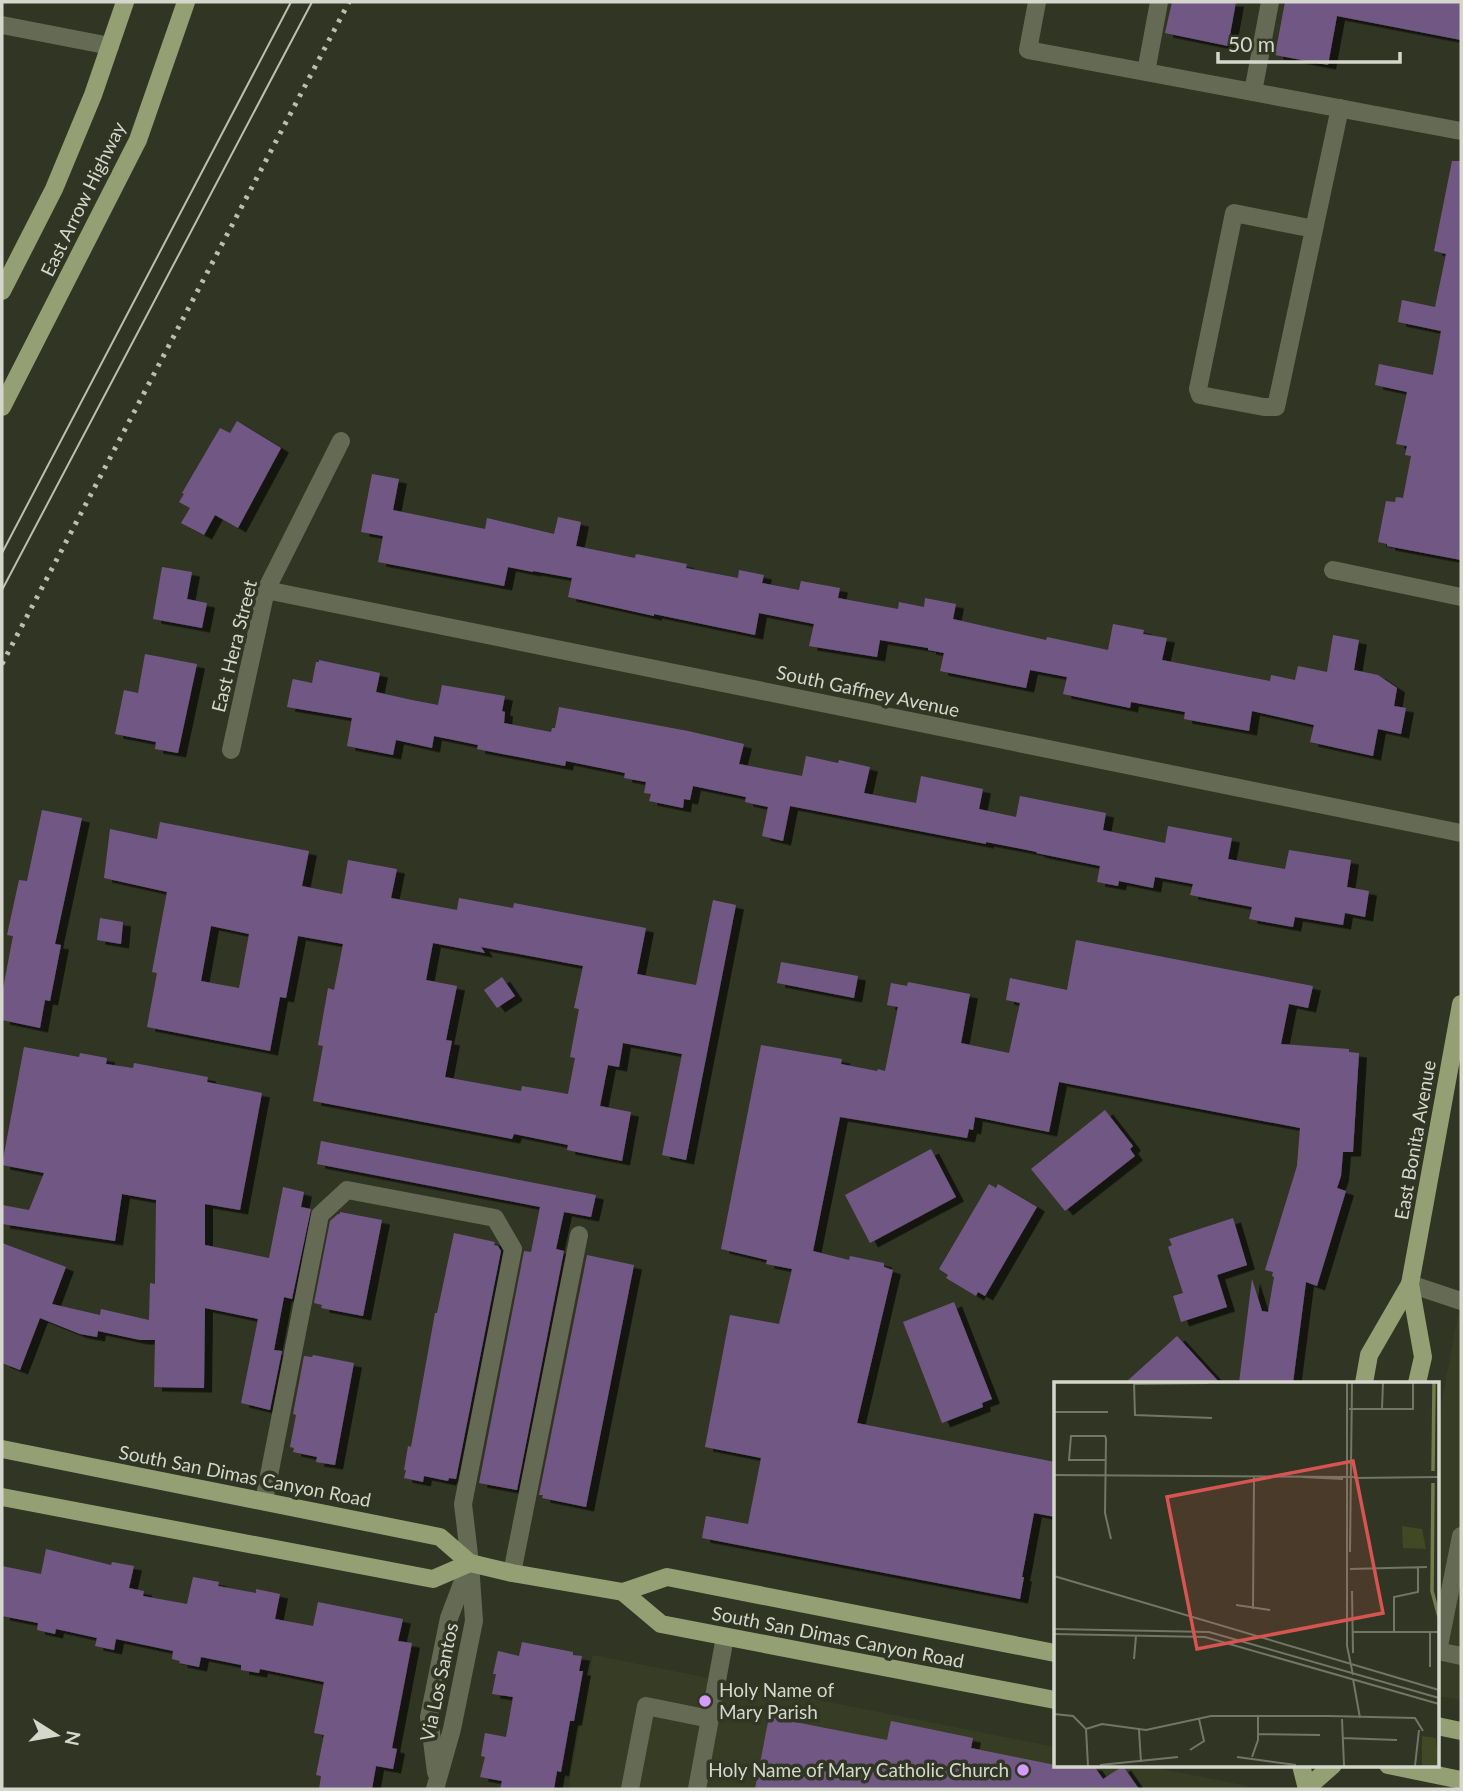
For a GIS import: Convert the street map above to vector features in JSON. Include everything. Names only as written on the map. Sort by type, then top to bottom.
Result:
[{"type":"main road","name":"East Arrow Highway","points":[[2,291],[6,273],[54,189],[93,95],[125,2]]},
{"type":"main road","name":"East Arrow Highway","points":[[2,407],[138,140],[186,2]]},
{"type":"main road","name":"East Bonita Avenue","points":[[1364,1382],[1369,1355],[1410,1284],[1457,1049],[1461,1004]]},
{"type":"main road","name":"East Bonita Avenue","points":[[1410,1284],[1423,1357],[1417,1382]]},
{"type":"main road","name":"South San Dimas Canyon Road","points":[[2,1449],[440,1537],[470,1563],[512,1573],[623,1592],[667,1577],[1054,1653]]},
{"type":"main road","points":[[2,1497],[433,1580],[470,1563]]},
{"type":"main road","name":"South San Dimas Canyon Road","points":[[623,1592],[661,1624],[1054,1700]]},
{"type":"main road","points":[[1438,1726],[1461,1731]]},
{"type":"main road","points":[[1301,1766],[1308,1788],[1332,1766]]},
{"type":"main road","points":[[1393,1766],[1461,1780]]},
{"type":"street","points":[[1037,2],[1028,50],[1461,131]]},
{"type":"street","points":[[1146,72],[1159,2]]},
{"type":"street","points":[[1254,92],[1270,2]]},
{"type":"street","points":[[2,24],[110,46]]},
{"type":"street","points":[[1314,229],[1234,213],[1198,389],[1200,395],[1276,407],[1340,108]]},
{"type":"street","name":"East Hera Street","points":[[230,750],[266,590],[341,440]]},
{"type":"street","points":[[1333,570],[1461,597]]},
{"type":"street","name":"South Gaffney Avenue","points":[[266,590],[1461,833]]},
{"type":"street","points":[[264,1501],[320,1214],[347,1190],[495,1218],[513,1249],[463,1504],[470,1563]]},
{"type":"street","points":[[512,1573],[579,1235]]},
{"type":"street","points":[[1410,1284],[1461,1301]]},
{"type":"street","points":[[1461,1536],[1438,1651],[1461,1656]]},
{"type":"street","name":"Via Los Santos","points":[[436,1784],[452,1729],[474,1621],[470,1563]]},
{"type":"street","name":"Via Los Santos","points":[[436,1784],[429,1717],[449,1618],[470,1563]]},
{"type":"street","points":[[697,1789],[724,1637]]},
{"type":"street","points":[[630,1789],[646,1706],[710,1719]]},
{"type":"shaded area","points":[[1461,1300],[1461,1700],[1438,1696],[1438,1421]]},
{"type":"shaded area","name":"Holy Name of Mary Parish","points":[[593,1655],[1054,1747],[1054,1766],[1147,1766],[1248,1786],[1248,1789],[568,1789]]},
{"type":"building","points":[[1172,2],[1236,2],[1228,46],[1165,33]]},
{"type":"building","points":[[1285,2],[1461,2],[1461,40],[1337,16],[1328,65],[1275,55]]},
{"type":"building","points":[[1452,161],[1461,161],[1461,560],[1378,542],[1386,501],[1395,502],[1396,497],[1403,498],[1411,456],[1405,455],[1407,446],[1396,444],[1407,392],[1375,385],[1379,364],[1433,375],[1441,331],[1398,322],[1402,300],[1435,307],[1446,254],[1434,251]]},
{"type":"building","points":[[237,421],[281,448],[238,528],[215,515],[204,535],[181,523],[190,508],[179,502],[220,428],[230,433]]},
{"type":"building","points":[[372,474],[399,479],[393,510],[485,529],[487,518],[554,534],[558,517],[581,522],[576,546],[635,558],[636,554],[687,564],[686,568],[738,578],[739,570],[764,575],[762,583],[799,590],[801,581],[840,588],[838,598],[898,609],[899,602],[924,607],[925,598],[956,604],[953,619],[1046,640],[1047,637],[1108,650],[1113,624],[1144,630],[1143,634],[1167,638],[1162,660],[1270,681],[1271,675],[1295,680],[1298,666],[1327,672],[1333,635],[1359,640],[1354,670],[1378,675],[1397,688],[1394,706],[1406,708],[1401,734],[1378,729],[1373,756],[1310,742],[1314,725],[1252,711],[1249,731],[1184,719],[1185,712],[1131,702],[1130,708],[1063,694],[1067,677],[1030,670],[1026,688],[940,671],[944,653],[928,648],[880,640],[877,657],[809,646],[814,624],[759,613],[755,635],[568,597],[572,578],[508,567],[504,586],[378,562],[383,536],[361,532]]},
{"type":"building","points":[[162,567],[192,572],[187,599],[207,603],[202,628],[153,619]]},
{"type":"building","points":[[145,654],[197,664],[178,753],[155,749],[156,742],[115,734],[124,690],[138,693]]},
{"type":"building","points":[[319,660],[380,673],[376,692],[412,700],[438,705],[442,685],[505,696],[502,711],[505,712],[504,723],[551,732],[552,728],[555,728],[559,707],[744,744],[739,764],[802,776],[806,756],[870,767],[864,793],[916,803],[921,776],[983,789],[979,809],[1016,817],[1020,796],[1106,813],[1103,830],[1165,843],[1168,826],[1232,838],[1228,859],[1285,869],[1289,850],[1351,860],[1347,887],[1369,891],[1365,917],[1345,913],[1343,925],[1295,917],[1293,927],[1249,919],[1252,907],[1190,895],[1193,884],[1155,877],[1153,888],[1119,881],[1118,886],[1097,882],[1100,866],[790,806],[783,841],[762,836],[768,807],[745,802],[746,797],[693,786],[690,800],[684,799],[683,808],[649,801],[651,794],[644,793],[646,782],[624,778],[625,773],[566,761],[565,766],[477,749],[478,745],[434,736],[432,748],[396,740],[393,755],[347,746],[352,718],[287,707],[293,679],[312,683],[316,662]]},
{"type":"building","points":[[42,810],[82,818],[55,944],[61,945],[50,1001],[45,1000],[40,1028],[2,1020],[2,994],[13,936],[7,935],[19,880],[27,881]]},
{"type":"building","points":[[160,822],[309,851],[302,886],[342,894],[348,860],[397,869],[391,898],[457,910],[459,898],[513,908],[514,903],[646,928],[637,974],[696,985],[713,900],[736,905],[686,1160],[662,1155],[682,1054],[623,1043],[619,1067],[608,1065],[600,1106],[631,1112],[622,1161],[567,1150],[568,1145],[514,1134],[512,1139],[313,1101],[323,1046],[318,1045],[328,988],[334,990],[343,944],[298,936],[286,998],[280,997],[270,1051],[147,1027],[157,973],[152,972],[167,892],[104,878],[110,829],[157,839]],"holes":[[[211,926],[249,934],[239,988],[201,981]],[[433,943],[485,953],[481,947],[583,966],[574,1008],[579,1009],[570,1057],[575,1058],[568,1094],[522,1086],[521,1091],[445,1077],[452,1041],[446,1040],[457,986],[426,980]]]},
{"type":"building","points":[[100,918],[123,922],[121,944],[97,940]]},
{"type":"building","points":[[1076,940],[1313,986],[1308,1008],[1289,1004],[1281,1044],[1349,1049],[1349,1052],[1359,1053],[1353,1152],[1343,1152],[1337,1188],[1346,1191],[1317,1286],[1306,1282],[1293,1382],[1239,1382],[1252,1279],[1262,1311],[1268,1312],[1274,1277],[1273,1272],[1265,1270],[1297,1166],[1300,1128],[1059,1082],[1049,1132],[975,1117],[973,1130],[969,1129],[967,1138],[840,1117],[813,1251],[849,1260],[850,1256],[884,1263],[884,1267],[893,1270],[857,1423],[1054,1462],[1054,1517],[1034,1513],[1020,1599],[702,1538],[706,1516],[748,1524],[761,1458],[705,1447],[730,1315],[779,1324],[792,1269],[766,1264],[767,1260],[721,1249],[761,1045],[842,1059],[841,1064],[885,1071],[898,1007],[887,1005],[891,983],[907,986],[908,982],[970,994],[961,1043],[1009,1053],[1020,1003],[1006,1000],[1010,978],[1067,990]]},
{"type":"building","points":[[781,962],[858,976],[854,998],[777,983]]},
{"type":"building","points":[[502,977],[515,996],[497,1008],[484,990]]},
{"type":"building","points":[[24,1047],[79,1057],[80,1053],[107,1058],[106,1064],[133,1068],[134,1063],[208,1077],[207,1082],[262,1093],[240,1210],[205,1204],[205,1245],[269,1258],[283,1187],[304,1192],[301,1207],[311,1209],[292,1299],[284,1297],[274,1350],[282,1351],[270,1410],[241,1403],[258,1319],[205,1308],[204,1388],[154,1387],[155,1340],[140,1340],[98,1331],[97,1337],[80,1334],[40,1318],[20,1370],[2,1363],[2,1243],[66,1267],[52,1304],[100,1315],[101,1309],[149,1320],[150,1283],[155,1284],[156,1200],[122,1194],[115,1241],[2,1224],[2,1205],[29,1210],[44,1173],[2,1165]]},
{"type":"building","points":[[1105,1110],[1133,1146],[1130,1149],[1135,1156],[1065,1211],[1031,1169]]},
{"type":"building","points":[[321,1141],[596,1195],[591,1217],[564,1212],[556,1249],[564,1251],[517,1490],[479,1483],[524,1251],[531,1252],[540,1207],[317,1164]]},
{"type":"building","points":[[931,1149],[956,1197],[870,1243],[845,1195]]},
{"type":"building","points":[[989,1184],[996,1188],[998,1184],[1037,1207],[985,1296],[978,1292],[976,1296],[946,1278],[948,1275],[939,1269]]},
{"type":"building","points":[[340,1212],[382,1220],[363,1316],[321,1308],[322,1305],[314,1303],[330,1221]]},
{"type":"building","points":[[1233,1218],[1247,1265],[1217,1275],[1227,1307],[1181,1322],[1173,1296],[1183,1293],[1168,1247],[1172,1245],[1169,1239]]},
{"type":"building","points":[[454,1233],[495,1242],[494,1245],[501,1251],[456,1479],[449,1478],[448,1481],[424,1476],[423,1482],[404,1478],[404,1470],[408,1446],[411,1447],[435,1313]]},
{"type":"building","points":[[587,1255],[634,1265],[586,1507],[542,1498],[543,1495],[539,1495]]},
{"type":"building","points":[[954,1302],[992,1399],[982,1403],[983,1407],[942,1423],[903,1322]]},
{"type":"building","points":[[1177,1336],[1219,1382],[1126,1382]]},
{"type":"building","points":[[313,1355],[354,1363],[335,1465],[316,1462],[317,1457],[293,1452],[294,1448],[290,1447],[304,1356]]},
{"type":"building","points":[[46,1549],[111,1565],[112,1562],[134,1566],[129,1588],[144,1591],[143,1596],[187,1604],[193,1577],[219,1582],[218,1586],[280,1594],[275,1619],[313,1626],[318,1602],[403,1619],[398,1641],[412,1643],[392,1748],[397,1749],[393,1769],[376,1766],[372,1789],[319,1789],[321,1776],[316,1775],[324,1735],[314,1733],[324,1682],[260,1669],[259,1673],[241,1670],[241,1665],[201,1657],[199,1667],[179,1663],[180,1661],[172,1659],[173,1651],[116,1639],[114,1650],[95,1646],[97,1638],[56,1629],[55,1634],[37,1630],[38,1623],[2,1616],[2,1566],[41,1574]]},
{"type":"building","points":[[522,1642],[582,1656],[579,1671],[583,1671],[574,1721],[570,1721],[561,1772],[557,1771],[554,1789],[500,1789],[502,1781],[480,1777],[485,1757],[481,1756],[485,1733],[506,1737],[513,1697],[492,1694],[498,1651],[519,1656]]},
{"type":"building","points":[[769,1717],[887,1740],[891,1721],[973,1738],[971,1748],[1054,1766],[1094,1766],[1103,1779],[1123,1766],[1139,1789],[755,1789]]},
{"type":"tram line","points":[[2,553],[291,2]]},
{"type":"tram line","points":[[2,590],[312,2]]},
{"type":"railway","points":[[2,664],[349,2]]},
{"type":"place","name":"Holy Name of Mary Parish","points":[[705,1701]]},
{"type":"place","name":"Holy Name of Mary Catholic Church","points":[[1023,1770]]}]
